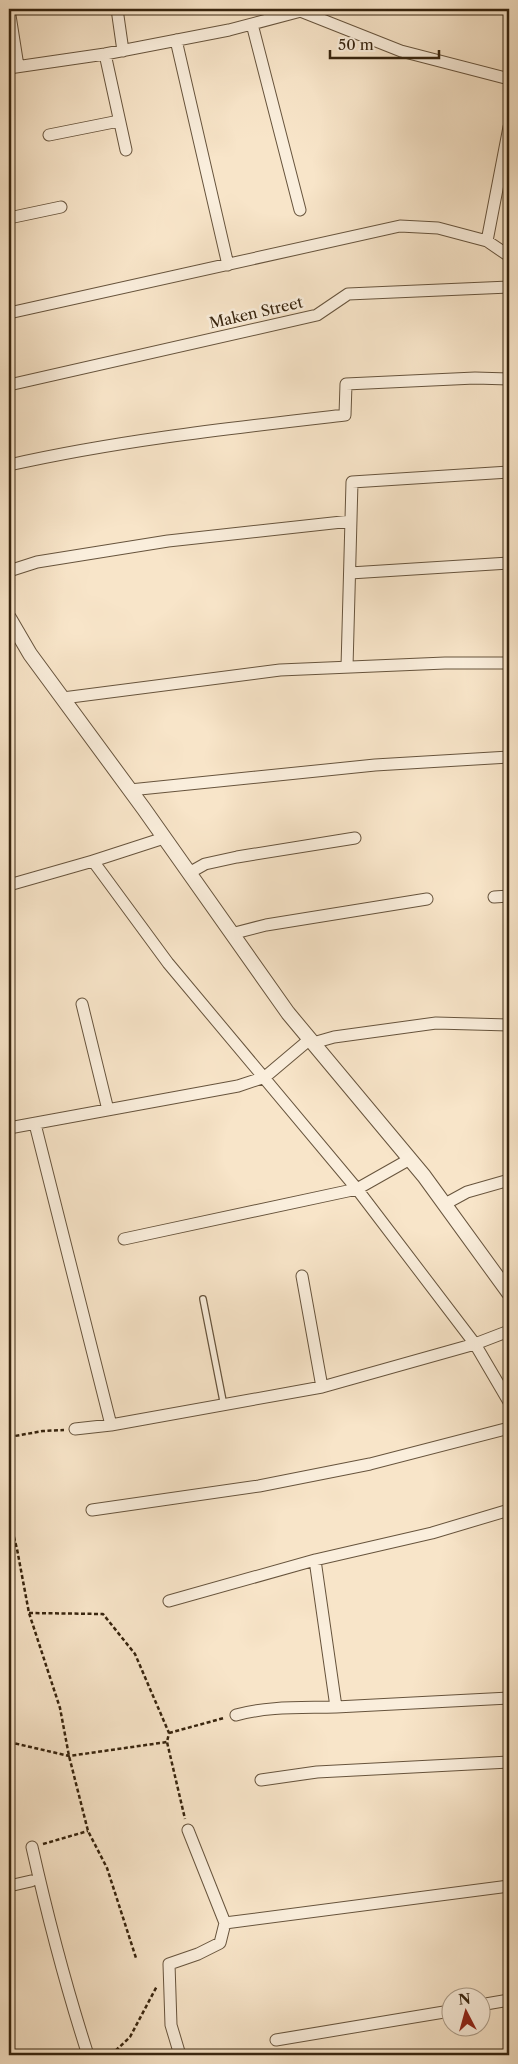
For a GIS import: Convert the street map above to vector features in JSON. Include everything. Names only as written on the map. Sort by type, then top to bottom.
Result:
[{"type":"street","points":[[9,9],[13,67],[124,51],[252,24],[297,10],[401,51],[509,79]]},
{"type":"street","points":[[118,9],[124,51]]},
{"type":"street","points":[[252,24],[300,210]]},
{"type":"street","points":[[176,40],[228,265]]},
{"type":"street","points":[[105,54],[126,150]]},
{"type":"street","points":[[49,135],[119,121]]},
{"type":"street","points":[[487,241],[509,127]]},
{"type":"street","points":[[9,218],[61,207]]},
{"type":"street","points":[[9,313],[400,226],[438,228],[487,241],[509,256]]},
{"type":"street","name":"Maken Street","points":[[9,385],[317,315],[348,294],[509,287]]},
{"type":"street","points":[[9,465],[177,434],[345,414],[346,384],[475,378],[509,379]]},
{"type":"street","points":[[348,667],[352,482],[509,472]]},
{"type":"street","points":[[9,571],[37,562],[168,541],[351,521]]},
{"type":"street","points":[[350,573],[509,563]]},
{"type":"street","points":[[9,618],[30,654],[130,790],[288,1013],[410,1159],[509,1293]]},
{"type":"street","points":[[63,698],[280,670],[509,663]]},
{"type":"street","points":[[130,790],[375,765],[509,757]]},
{"type":"street","points":[[9,885],[164,838]]},
{"type":"street","points":[[189,873],[205,864],[237,857],[355,838]]},
{"type":"street","points":[[93,861],[168,963],[357,1189],[475,1344],[509,1402]]},
{"type":"street","points":[[494,897],[509,896]]},
{"type":"street","points":[[231,934],[266,925],[427,899]]},
{"type":"street","points":[[82,1004],[108,1110]]},
{"type":"street","points":[[9,1128],[238,1086],[265,1077],[311,1041],[436,1023],[509,1025]]},
{"type":"street","points":[[35,1124],[110,1425]]},
{"type":"street","points":[[124,1239],[357,1189],[410,1159]]},
{"type":"street","points":[[444,1204],[467,1192],[509,1180]]},
{"type":"street","points":[[302,1276],[322,1387]]},
{"type":"street","points":[[75,1429],[224,1406],[322,1387],[475,1344],[509,1331]]},
{"type":"street","points":[[92,1510],[259,1486],[370,1464],[509,1428]]},
{"type":"street","points":[[169,1601],[315,1560],[432,1533],[509,1510]]},
{"type":"street","points":[[315,1560],[336,1707]]},
{"type":"street","points":[[236,1715],[273,1709],[509,1698]]},
{"type":"street","points":[[261,1780],[317,1772],[509,1762]]},
{"type":"street","points":[[180,2055],[171,2025],[168,1964],[198,1954],[220,1943],[225,1923],[188,1830]]},
{"type":"street","points":[[32,1847],[53,1937],[88,2055]]},
{"type":"street","points":[[9,1886],[31,1881]]},
{"type":"street","points":[[225,1923],[509,1886]]},
{"type":"street","points":[[490,2003],[509,2000]]},
{"type":"street","points":[[276,2040],[440,2012]]},
{"type":"lane","points":[[203,1299],[224,1406]]},
{"type":"path","points":[[9,1437],[43,1431],[75,1429]]},
{"type":"path","points":[[9,1518],[17,1549],[29,1614],[60,1708],[68,1756],[88,1831],[107,1868],[136,1958]]},
{"type":"path","points":[[29,1614],[70,1612],[103,1614],[135,1654],[169,1733],[167,1742],[188,1830]]},
{"type":"path","points":[[169,1733],[236,1715]]},
{"type":"path","points":[[9,1742],[68,1756],[167,1742]]},
{"type":"path","points":[[32,1847],[88,1831]]},
{"type":"path","points":[[111,2055],[130,2037],[168,1964]]}]
